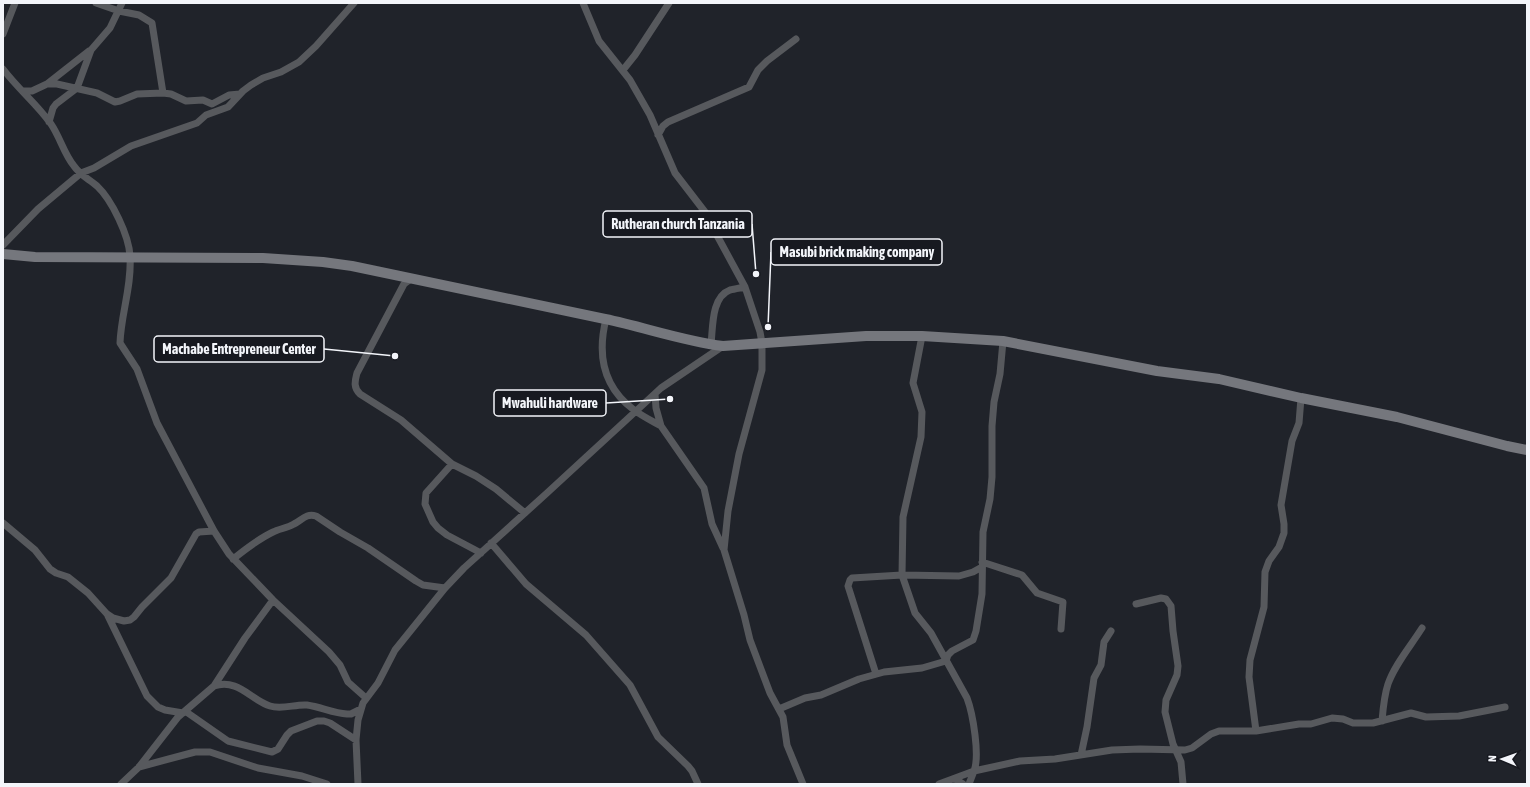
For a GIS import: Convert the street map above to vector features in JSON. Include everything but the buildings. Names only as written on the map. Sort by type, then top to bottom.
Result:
[{"type":"street","points":[[3,34],[15,3]]},
{"type":"street","points":[[96,3],[119,11],[139,15],[152,22],[164,93]]},
{"type":"street","points":[[22,90],[32,91],[47,84],[91,50],[110,28],[122,3]]},
{"type":"street","points":[[3,245],[38,209],[80,173],[94,168],[131,146],[197,123],[206,115],[228,107],[246,88],[259,80],[281,72],[299,62],[316,46],[354,3]]},
{"type":"street","points":[[583,3],[599,41],[608,55],[623,70],[630,80],[650,115],[674,173],[705,212],[745,287],[752,305],[762,343],[762,370],[739,454],[728,511],[724,550]]},
{"type":"street","points":[[623,70],[635,55],[669,3]]},
{"type":"street","points":[[658,135],[663,126],[668,122],[749,87],[758,70],[767,61],[796,39]]},
{"type":"street","points":[[49,122],[53,108],[56,104],[77,88],[91,50]]},
{"type":"street","points":[[3,70],[49,122],[70,161],[80,173],[101,190],[114,209],[129,246],[130,256],[130,278],[120,346],[137,369],[157,423],[214,531],[233,559],[273,600],[286,610],[329,652],[340,665],[348,682],[366,698]]},
{"type":"street","points":[[3,82],[13,82]]},
{"type":"street","points":[[47,84],[61,84],[97,93],[115,102],[137,94],[164,93],[171,94],[186,101],[203,100],[212,104],[229,95],[240,94]]},
{"type":"street","points":[[3,254],[35,257],[130,256],[263,258],[323,262],[606,319],[724,346],[866,336],[922,336],[1003,341],[1157,371],[1219,379],[1301,398],[1397,417],[1527,450]]},
{"type":"street","points":[[411,279],[404,284],[357,373],[355,387],[360,394],[401,420],[452,464],[476,476],[496,489],[525,513]]},
{"type":"street","points":[[711,344],[717,301],[728,291],[745,287]]},
{"type":"street","points":[[606,319],[601,344],[603,365],[611,384],[618,395],[635,411],[661,426]]},
{"type":"street","points":[[922,336],[913,383],[922,412],[921,437],[903,517],[902,575],[916,613],[931,633],[956,680],[965,693],[969,705],[975,743],[976,762],[969,784]]},
{"type":"street","points":[[946,661],[948,654],[952,650],[969,642],[975,636],[982,594],[983,532],[990,499],[992,477],[992,426],[994,402],[1000,374],[1003,341]]},
{"type":"street","points":[[358,784],[356,740],[361,709],[366,698],[378,683],[395,650],[445,588],[464,568],[654,394],[691,366],[724,346]]},
{"type":"street","points":[[654,394],[661,426],[704,488],[712,524],[724,550],[750,640],[770,693],[783,717],[787,745],[803,784]]},
{"type":"street","points":[[1256,731],[1249,676],[1250,660],[1264,607],[1264,572],[1269,561],[1279,547],[1284,533],[1281,505],[1292,441],[1299,423],[1301,398]]},
{"type":"street","points":[[452,464],[426,493],[425,504],[433,522],[438,528],[481,553]]},
{"type":"street","points":[[233,559],[272,532],[294,524],[312,514],[368,548],[423,585],[445,588]]},
{"type":"street","points":[[3,523],[35,550],[50,569],[68,576],[88,592],[106,614],[120,639],[147,696],[158,707],[165,710],[184,712],[228,741],[272,752],[278,749],[291,731],[317,721],[330,723],[356,740]]},
{"type":"street","points":[[106,614],[124,621],[130,620],[171,578],[196,534],[199,532],[214,531]]},
{"type":"street","points":[[492,543],[526,584],[586,635],[630,685],[658,737],[688,766],[698,784]]},
{"type":"street","points":[[876,674],[859,623],[848,583],[852,578],[902,575],[959,576],[973,572],[982,564]]},
{"type":"street","points":[[982,564],[1022,575],[1036,593],[1063,602],[1061,629]]},
{"type":"street","points":[[1136,604],[1161,598],[1166,599],[1170,606],[1178,666],[1177,675],[1166,700],[1165,712],[1173,744],[1181,762],[1183,784]]},
{"type":"street","points":[[122,784],[139,768],[164,734],[184,712],[214,686],[245,638],[273,600]]},
{"type":"street","points":[[1382,721],[1387,686],[1392,674],[1397,664],[1422,628]]},
{"type":"street","points":[[1081,755],[1088,727],[1094,678],[1101,664],[1104,642],[1111,631]]},
{"type":"street","points":[[779,709],[805,698],[821,696],[859,679],[876,674],[922,668],[946,661]]},
{"type":"street","points":[[214,686],[221,685],[236,687],[268,706],[277,708],[309,705],[347,714],[351,714],[361,709]]},
{"type":"street","points":[[939,784],[974,771],[1020,761],[1055,759],[1112,750],[1133,749],[1177,751],[1192,748],[1216,732],[1256,731],[1299,724],[1311,724],[1332,718],[1343,719],[1353,723],[1367,724],[1411,713],[1426,716],[1459,716],[1505,707]]},
{"type":"street","points":[[139,768],[195,752],[210,752],[258,768],[302,776],[327,784]]},
{"type":"street","points":[[955,779],[963,784]]},
{"type":"place","name":"Rutheran church Tanzania","points":[[756,274]]},
{"type":"place","name":"Masubi brick making company","points":[[768,327]]},
{"type":"place","name":"Machabe Entrepreneur Center","points":[[395,356]]},
{"type":"place","name":"Mwahuli hardware","points":[[670,399]]}]
